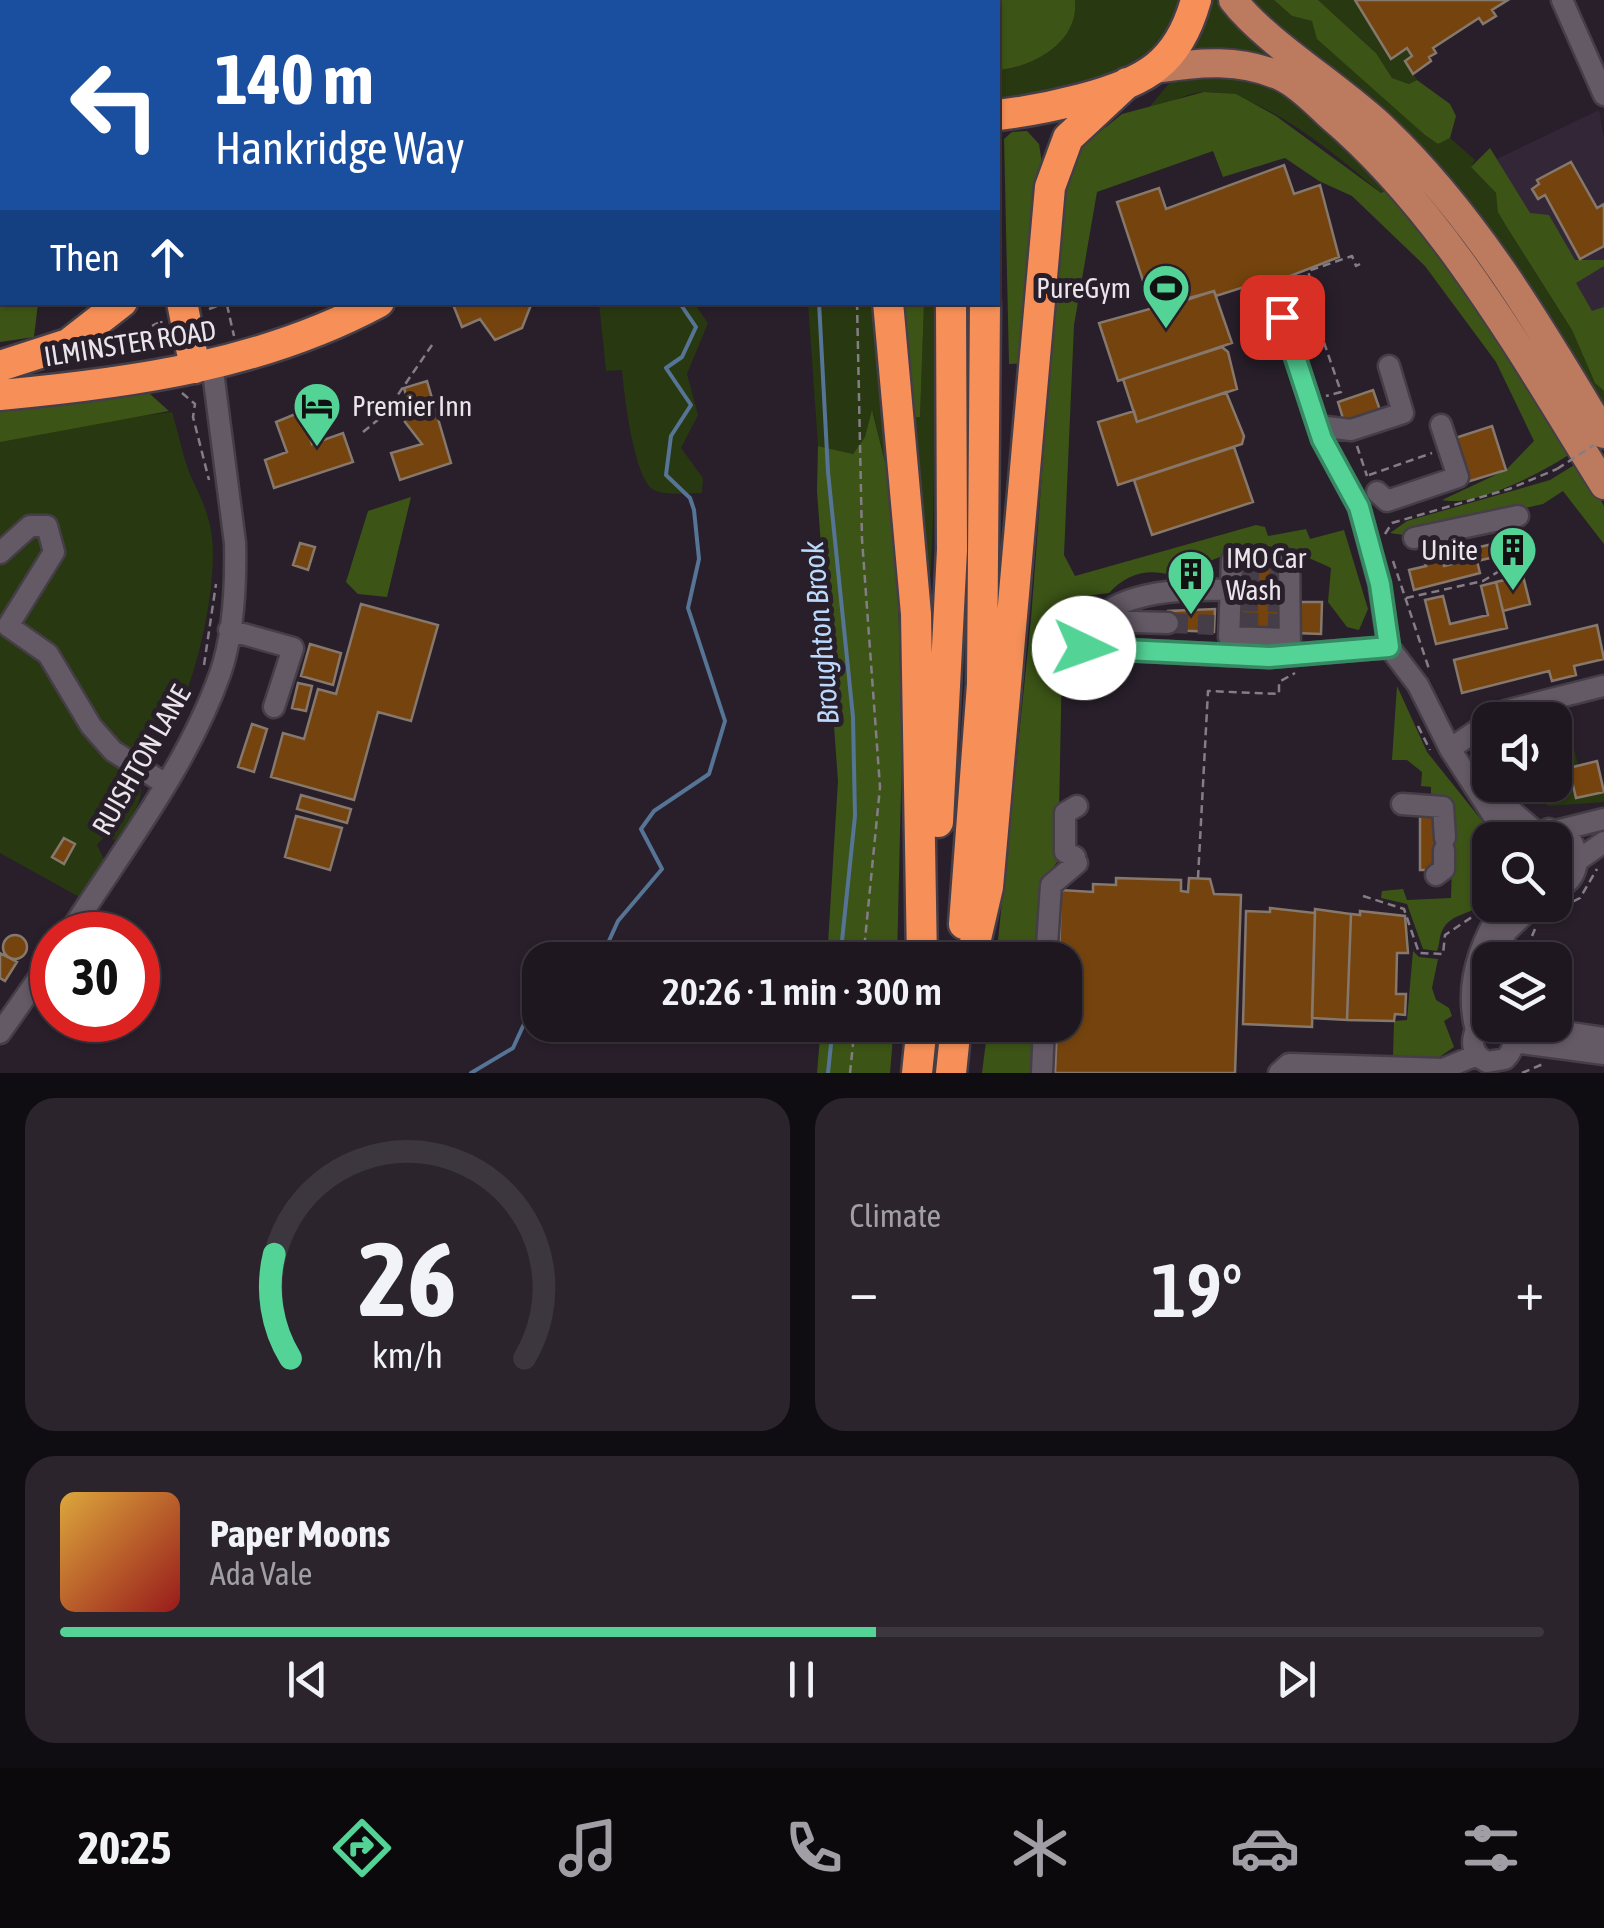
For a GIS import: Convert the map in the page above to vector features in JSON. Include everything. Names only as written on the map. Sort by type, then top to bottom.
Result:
[{"type":"highway","points":[[1000,115],[1127,83],[1155,68],[1186,30],[1196,0]]},
{"type":"highway","points":[[975,942],[988,887],[1050,187],[1068,138],[1127,83]]},
{"type":"highway","name":"ILMINSTER ROAD","points":[[0,366],[68,344],[118,305]]},
{"type":"highway","points":[[183,305],[204,366]]},
{"type":"highway","points":[[201,305],[204,366]]},
{"type":"highway","name":"ILMINSTER ROAD","points":[[0,395],[204,366],[299,338],[372,305]]},
{"type":"highway","points":[[888,305],[917,631],[925,942]]},
{"type":"highway","points":[[927,942],[949,678],[951,305]]},
{"type":"highway","points":[[962,942],[982,684],[984,305]]},
{"type":"highway","points":[[917,1073],[920,1042]]},
{"type":"highway","points":[[951,1073],[954,1042]]},
{"type":"main road","points":[[1233,0],[1355,103],[1423,169],[1487,251],[1599,440]]},
{"type":"main road","points":[[1155,68],[1192,63],[1252,66],[1285,78],[1343,126],[1400,183],[1519,349],[1604,485]]},
{"type":"street","points":[[1562,0],[1604,95]]},
{"type":"street","points":[[1282,317],[1359,507],[1380,584],[1389,647],[1418,685],[1449,746],[1472,765]]},
{"type":"street","name":"RUISHTON LANE","points":[[82,912],[164,782],[221,671],[229,630],[235,543],[209,424],[204,366]]},
{"type":"street","points":[[1328,427],[1351,430],[1402,413],[1389,366]]},
{"type":"street","points":[[1372,484],[1386,502],[1458,477],[1441,425]]},
{"type":"street","points":[[1414,538],[1518,516]]},
{"type":"street","points":[[0,553],[30,526],[48,526],[54,552],[8,626],[48,654],[90,726],[113,751],[164,782]]},
{"type":"street","points":[[1287,609],[1229,637],[1233,601],[1177,590],[1137,599],[1106,612],[1087,629],[1084,648],[1287,609],[1389,647]]},
{"type":"street","points":[[1096,622],[1168,624]]},
{"type":"street","points":[[229,630],[293,648],[274,707]]},
{"type":"street","points":[[1449,746],[1505,711],[1604,687],[1597,663]]},
{"type":"street","points":[[1508,802],[1527,822]]},
{"type":"street","points":[[1402,804],[1443,807],[1444,869],[1436,875]]},
{"type":"street","points":[[1047,942],[1051,885],[1076,860],[1065,852],[1065,812],[1077,806]]},
{"type":"street","points":[[1572,826],[1604,819]]},
{"type":"street","points":[[1572,842],[1578,861]]},
{"type":"street","points":[[1572,877],[1578,861],[1604,842]]},
{"type":"street","points":[[1502,942],[1507,931],[1524,922]]},
{"type":"street","points":[[0,1033],[30,991]]},
{"type":"street","points":[[1550,1044],[1571,1033],[1604,1038]]},
{"type":"street","points":[[1042,1073],[1043,1042]]},
{"type":"street","points":[[1473,1042],[1476,1055],[1487,1062],[1500,1062],[1510,1054],[1509,1042]]},
{"type":"street","points":[[1542,1042],[1604,1054]]},
{"type":"street","points":[[1280,1073],[1289,1064],[1443,1068],[1476,1055]]},
{"type":"path","points":[[1273,284],[1275,290],[1303,281],[1310,278],[1308,271],[1352,256],[1356,266],[1360,264]]},
{"type":"path","points":[[1330,264],[1332,271]]},
{"type":"path","points":[[1303,281],[1341,392],[1325,396],[1328,427]]},
{"type":"path","points":[[857,305],[862,538],[880,788],[865,942]]},
{"type":"path","points":[[363,432],[384,415],[432,345]]},
{"type":"path","points":[[209,424],[212,483]]},
{"type":"path","points":[[1436,685],[1404,598],[1384,532],[1387,527],[1510,489],[1557,469],[1599,440]]},
{"type":"path","points":[[1372,484],[1448,447]]},
{"type":"path","points":[[1404,598],[1484,581],[1506,567],[1529,562]]},
{"type":"path","points":[[210,696],[204,661],[217,579]]},
{"type":"path","points":[[1198,878],[1208,691],[1278,694],[1287,609]]},
{"type":"path","points":[[1416,721],[1472,765]]},
{"type":"path","points":[[1572,901],[1580,898],[1604,860]]},
{"type":"path","points":[[1363,896],[1404,909],[1419,953],[1443,954],[1445,935],[1472,917]]},
{"type":"path","points":[[850,1073],[853,1042]]},
{"type":"path","points":[[1522,1073],[1536,1065]]},
{"type":"shaded area","points":[[1599,110],[1604,138],[1604,351],[1513,196],[1497,159]]},
{"type":"green space","points":[[1000,0],[1075,0],[1070,28],[1062,40],[1040,57],[1000,70]]},
{"type":"green space","points":[[1075,0],[1182,0],[1170,26],[1154,46],[1133,62],[1083,82],[1002,101],[1000,70],[1040,57],[1062,40],[1070,28]]},
{"type":"green space","points":[[1207,0],[1222,0],[1327,86],[1407,173],[1403,174],[1276,63],[1231,48],[1188,48]]},
{"type":"green space","points":[[1244,0],[1274,0],[1292,16],[1312,21],[1425,135],[1438,144],[1450,138],[1475,160],[1471,167],[1496,193],[1508,229],[1572,330],[1595,383],[1604,391],[1604,420],[1511,263],[1447,175],[1376,105]]},
{"type":"green space","points":[[1274,0],[1318,0],[1376,53],[1392,78],[1409,84],[1417,80],[1450,104],[1456,116],[1450,138],[1438,144],[1425,135],[1317,39],[1312,21],[1292,16]]},
{"type":"green space","points":[[1318,0],[1355,0],[1391,58],[1407,48],[1412,56],[1406,61],[1417,80],[1409,84],[1392,78],[1375,52]]},
{"type":"green space","points":[[1220,73],[1285,93],[1392,187],[1381,193],[1276,114],[1229,95],[1199,93],[1147,110],[1172,80]]},
{"type":"green space","points":[[1204,92],[1236,94],[1276,116],[1381,193],[1392,187],[1448,262],[1573,452],[1528,478],[1491,493],[1473,499],[1442,500],[1506,470],[1534,441],[1496,362],[1425,266],[1352,196],[1319,181],[1285,158],[1223,177],[1213,151],[1097,192],[1074,325],[1064,555],[1075,576],[1256,525],[1265,527],[1268,536],[1306,529],[1310,539],[1344,530],[1368,609],[1359,630],[1347,627],[1328,602],[1331,568],[1264,546],[1234,551],[1171,575],[1137,574],[1109,593],[1071,598],[1062,663],[1058,861],[1042,881],[1039,942],[998,942],[1031,619],[1064,181],[1080,148],[1122,114]]},
{"type":"green space","points":[[1027,131],[1039,144],[1042,163],[1030,252],[1024,363],[1009,364],[1004,139],[1012,132]]},
{"type":"green space","points":[[1490,148],[1530,213],[1549,215],[1575,260],[1604,260],[1604,266],[1576,283],[1592,311],[1604,307],[1604,391],[1595,383],[1572,330],[1498,212],[1496,193],[1471,167]]},
{"type":"green space","points":[[0,305],[38,305],[34,337],[0,342]]},
{"type":"green space","points":[[599,305],[695,305],[708,323],[687,374],[698,415],[681,448],[703,478],[702,493],[665,493],[647,483],[631,435],[622,370],[606,371]]},
{"type":"green space","points":[[808,305],[874,305],[895,476],[888,474],[873,412],[865,437],[853,454],[818,446]]},
{"type":"green space","points":[[903,305],[924,305],[920,417],[911,418]]},
{"type":"green space","points":[[924,305],[933,305],[934,500],[927,618],[911,418],[920,417]]},
{"type":"green space","points":[[150,394],[169,411],[0,442],[0,404]]},
{"type":"green space","points":[[872,410],[888,474],[895,476],[902,749],[897,942],[828,942],[838,781],[817,491],[818,446],[853,454],[865,437]]},
{"type":"green space","points":[[172,412],[212,537],[213,563],[204,629],[184,699],[170,730],[155,756],[137,773],[141,792],[136,808],[116,840],[103,838],[97,845],[104,859],[81,898],[0,853],[0,442],[88,423]]},
{"type":"green space","points":[[1579,462],[1604,506],[1604,544],[1563,491],[1543,504],[1403,535],[1390,533],[1407,521],[1550,480]]},
{"type":"green space","points":[[411,497],[387,597],[358,594],[346,582],[368,511]]},
{"type":"green space","points":[[1397,686],[1427,752],[1483,822],[1472,822],[1472,910],[1447,924],[1437,951],[1423,949],[1407,904],[1381,898],[1382,891],[1403,889],[1407,900],[1451,898],[1454,801],[1431,797],[1431,787],[1421,786],[1422,772],[1407,760],[1392,760]]},
{"type":"green space","points":[[1572,741],[1578,765],[1572,767]]},
{"type":"green space","points":[[1572,781],[1576,798],[1604,792],[1604,802],[1548,806],[1542,802],[1572,802]]},
{"type":"green space","points":[[1413,951],[1419,957],[1438,959],[1432,988],[1436,1000],[1449,1008],[1452,1016],[1444,1021],[1454,1047],[1435,1060],[1393,1058],[1394,1021],[1407,1020]]},
{"type":"green space","points":[[820,1042],[893,1042],[890,1073],[817,1073]]},
{"type":"green space","points":[[986,1042],[1034,1042],[1032,1073],[982,1073]]},
{"type":"building","points":[[1355,0],[1508,0],[1492,10],[1496,16],[1483,24],[1479,18],[1433,48],[1436,53],[1429,57],[1431,61],[1413,74],[1405,61],[1412,56],[1407,48],[1391,59]]},
{"type":"building","points":[[1571,162],[1597,208],[1604,204],[1604,246],[1580,259],[1545,195],[1538,199],[1532,189],[1539,184],[1537,180]]},
{"type":"building","points":[[1284,165],[1294,194],[1320,185],[1339,257],[1249,292],[1247,286],[1216,296],[1214,291],[1153,311],[1117,202],[1159,188],[1166,209]]},
{"type":"building","name":"PureGym","points":[[1214,291],[1232,343],[1118,381],[1099,323]]},
{"type":"building","points":[[453,305],[531,305],[522,328],[495,340],[480,319],[462,327]]},
{"type":"building","points":[[1222,347],[1228,352],[1237,389],[1137,422],[1123,379]]},
{"type":"building","points":[[427,381],[451,463],[400,480],[391,453],[422,444],[405,422],[400,405],[408,402],[404,388]]},
{"type":"building","points":[[1373,390],[1381,413],[1345,425],[1338,402]]},
{"type":"building","points":[[1226,392],[1244,436],[1242,444],[1118,485],[1098,422],[1134,411],[1137,422]]},
{"type":"building","name":"Premier Inn","points":[[315,406],[323,428],[309,433],[312,444],[343,433],[353,462],[274,488],[265,460],[287,452],[276,422]]},
{"type":"building","points":[[1492,426],[1506,470],[1467,482],[1452,439]]},
{"type":"building","points":[[1234,447],[1253,502],[1152,535],[1134,480]]},
{"type":"building","points":[[1501,542],[1504,555],[1477,561],[1480,573],[1414,590],[1409,570],[1426,566],[1424,561],[1442,556],[1444,566],[1460,562],[1458,552]]},
{"type":"building","points":[[300,543],[315,547],[308,570],[293,565]]},
{"type":"building","points":[[1240,552],[1284,554],[1282,635],[1237,634]]},
{"type":"building","name":"Unite","points":[[1521,568],[1530,604],[1503,611],[1496,582],[1509,579],[1507,571]]},
{"type":"building","points":[[1496,582],[1507,628],[1436,644],[1425,600],[1443,596],[1450,624],[1488,615],[1481,586]]},
{"type":"building","points":[[1297,602],[1322,602],[1321,634],[1295,633]]},
{"type":"building","points":[[361,604],[438,625],[411,721],[378,712],[354,800],[271,777],[283,733],[304,739],[318,689],[336,694]]},
{"type":"building","name":"IMO Car Wash","points":[[1215,609],[1214,632],[1168,630],[1168,611]]},
{"type":"building","points":[[1597,625],[1604,659],[1574,666],[1576,675],[1552,681],[1549,671],[1462,693],[1454,660]]},
{"type":"building","points":[[310,644],[341,653],[333,685],[301,676]]},
{"type":"building","points":[[298,683],[312,686],[306,711],[292,708]]},
{"type":"building","points":[[252,724],[267,729],[254,772],[238,767]]},
{"type":"building","points":[[1597,761],[1604,792],[1576,798],[1572,767]]},
{"type":"building","points":[[301,795],[351,809],[347,823],[297,809]]},
{"type":"building","points":[[1420,811],[1442,812],[1441,870],[1420,870]]},
{"type":"building","points":[[296,816],[342,828],[330,870],[285,857]]},
{"type":"building","points":[[64,838],[75,844],[64,864],[52,857]]},
{"type":"building","points":[[1116,878],[1181,880],[1181,891],[1188,892],[1189,878],[1210,879],[1214,894],[1241,895],[1235,1073],[1055,1073],[1056,1042],[1082,1042],[1082,942],[1060,942],[1061,890],[1093,892],[1093,884],[1116,885]]},
{"type":"building","points":[[1270,908],[1315,913],[1312,1027],[1243,1024],[1246,911],[1270,912]]},
{"type":"building","points":[[1315,909],[1351,914],[1347,1020],[1312,1018]]},
{"type":"building","points":[[1360,911],[1405,916],[1408,953],[1397,953],[1396,994],[1406,994],[1405,1015],[1395,1014],[1394,1021],[1347,1020],[1351,914],[1360,915]]},
{"type":"building","points":[[15,935],[27,947],[15,959],[3,947]]},
{"type":"building","points":[[0,953],[17,962],[5,981],[0,978]]},
{"type":"waterway","points":[[608,942],[618,921],[662,869],[641,829],[654,811],[709,774],[725,721],[688,608],[699,559],[694,510],[690,498],[666,475],[671,436],[691,405],[666,368],[682,357],[696,327],[681,305]]},
{"type":"waterway","name":"Broughton Brook","points":[[819,305],[828,472],[853,717],[855,816],[842,942]]},
{"type":"waterway","points":[[471,1073],[513,1048],[522,1028]]},
{"type":"waterway","name":"Broughton Brook","points":[[828,1073],[831,1042]]},
{"type":"tunnel","points":[[1240,560],[1284,561]]},
{"type":"tunnel","points":[[1239,581],[1283,582]]},
{"type":"tunnel","points":[[1238,601],[1283,602]]},
{"type":"tunnel","points":[[1238,622],[1282,624]]},
{"type":"tunnel","points":[[1168,623],[1214,625]]},
{"type":"place","name":"PureGym","points":[[1166,330]]},
{"type":"place","name":"Premier Inn","points":[[317,448]]},
{"type":"place","name":"Unite","points":[[1513,592]]},
{"type":"place","name":"IMO Car Wash","points":[[1191,616]]},
{"type":"route","points":[[1084,648],[1269,657],[1389,647],[1380,584],[1359,507],[1322,439],[1282,317]]}]
